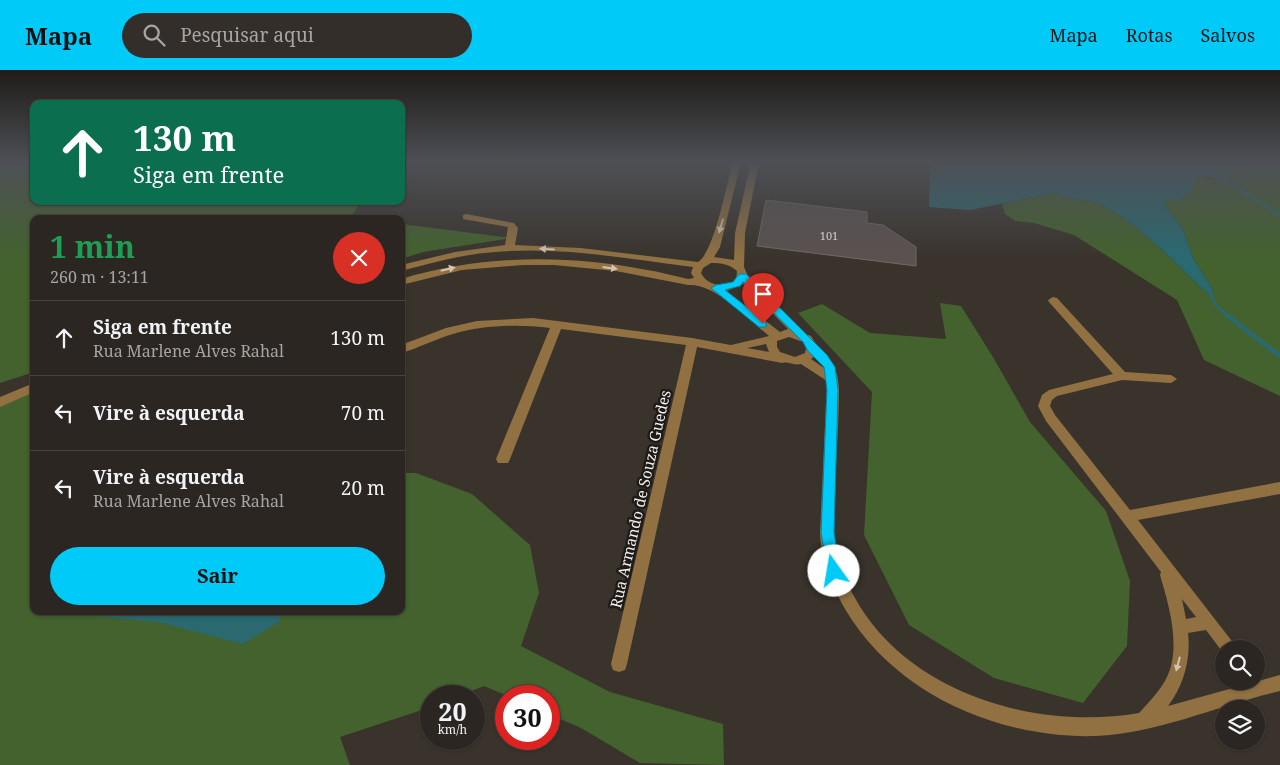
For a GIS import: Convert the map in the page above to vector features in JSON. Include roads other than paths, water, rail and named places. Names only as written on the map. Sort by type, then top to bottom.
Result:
[{"type":"street","points":[[701,282],[696,273],[715,247],[729,194]]},
{"type":"street","points":[[716,288],[731,287],[736,284],[741,271],[740,233],[748,194]]},
{"type":"street","points":[[466,217],[511,225],[513,228],[509,248]]},
{"type":"street","points":[[405,267],[439,257],[509,248],[565,250],[703,263],[724,260],[741,271],[828,364],[832,380],[828,543],[834,571],[850,606],[880,643],[918,678],[961,703],[1010,718],[1050,725],[1097,727],[1144,719],[1238,690]]},
{"type":"street","points":[[405,279],[461,266],[527,260],[595,266],[682,281],[701,282],[716,288],[775,338]]},
{"type":"street","points":[[1052,300],[1122,376]]},
{"type":"street","points":[[405,348],[450,331],[478,325],[519,322],[692,342],[796,361],[804,360],[810,356],[812,349]]},
{"type":"street","points":[[504,459],[557,325]]},
{"type":"street","points":[[730,348],[789,333],[801,336]]},
{"type":"street","points":[[775,338],[773,351],[782,359]]},
{"type":"street","name":"Rua Armando de Souza Guedes","points":[[619,664],[692,342]]},
{"type":"street","points":[[804,360],[832,380]]},
{"type":"street","points":[[1171,379],[1122,376],[1060,390],[1048,395],[1044,401],[1050,418],[1223,640]]},
{"type":"street","points":[[0,402],[30,389]]},
{"type":"street","points":[[1127,516],[1280,488]]},
{"type":"street","points":[[1144,719],[1172,686],[1180,657],[1181,627],[1164,565]]},
{"type":"street","points":[[1181,627],[1209,622]]},
{"type":"street","points":[[1265,684],[1280,683]]},
{"type":"water","points":[[929,194],[1047,194],[970,210],[929,207]]},
{"type":"water","points":[[1057,194],[1187,194],[1180,200],[1165,201],[1166,206],[1183,229],[1193,258],[1214,292],[1212,294],[1206,292],[1157,245],[1117,214],[1102,205],[1090,201]]},
{"type":"water","points":[[84,615],[281,615],[280,621],[243,644],[158,622]]},
{"type":"waterway","points":[[1247,194],[1280,215]]},
{"type":"waterway","points":[[1209,290],[1215,304],[1229,317]]},
{"type":"waterway","points":[[1228,316],[1280,356]]}]
